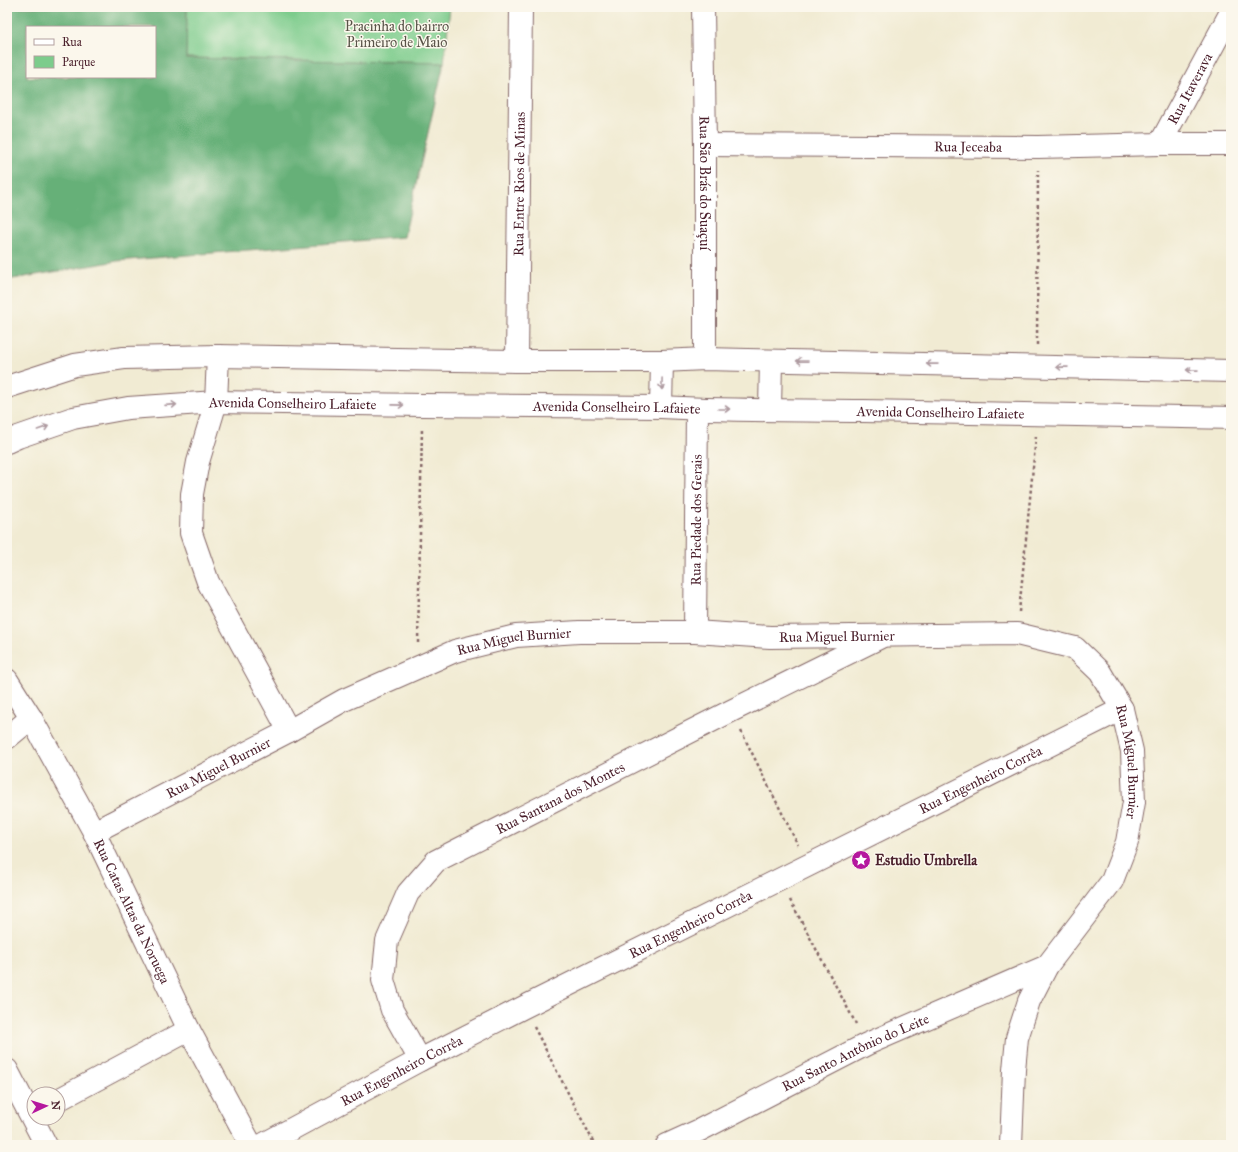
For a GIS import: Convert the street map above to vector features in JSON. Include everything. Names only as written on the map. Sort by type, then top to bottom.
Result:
[{"type":"street","name":"Rua Entre Rios de Minas","points":[[517,361],[521,7]]},
{"type":"street","name":"Rua São Brás do Suaçuí","points":[[703,7],[705,359]]},
{"type":"street","name":"Rua Itaverava","points":[[1160,144],[1231,12]]},
{"type":"street","name":"Rua Jeceaba","points":[[704,145],[1038,147],[1231,144]]},
{"type":"street","points":[[218,356],[216,402],[198,462],[192,494],[191,533],[208,582],[289,731]]},
{"type":"street","points":[[7,387],[74,365],[124,358],[218,356],[517,361],[662,361],[705,359],[1231,371]]},
{"type":"street","points":[[770,409],[771,360]]},
{"type":"street","points":[[661,407],[662,361]]},
{"type":"street","name":"Avenida Conselheiro Lafaiete","points":[[7,442],[73,418],[128,408],[216,402],[661,407],[697,409],[770,409],[1231,418]]},
{"type":"street","name":"Rua Piedade dos Gerais","points":[[695,632],[697,409]]},
{"type":"street","name":"Rua Miguel Burnier","points":[[94,832],[289,731],[344,700],[455,651],[516,636],[580,632],[695,632],[770,637],[1017,634],[1075,648],[1100,672],[1122,709],[1132,750],[1134,802],[1127,842],[1112,881],[1047,966],[1029,1001],[1017,1038],[1014,1070],[1011,1145]]},
{"type":"street","name":"Rua Santana dos Montes","points":[[420,1060],[392,1010],[383,980],[388,941],[408,893],[436,862],[731,711],[884,636]]},
{"type":"street","name":"Rua Catas Altas da Noruega","points":[[7,680],[31,718],[94,832],[190,1030],[252,1145]]},
{"type":"street","name":"Rua Engenheiro Corrêa","points":[[262,1145],[420,1060],[524,1007],[1122,709]]},
{"type":"street","points":[[7,738],[31,718]]},
{"type":"street","name":"Rua Santo Antônio do Leite","points":[[667,1145],[700,1130],[867,1044],[1047,966]]},
{"type":"street","points":[[66,1096],[190,1030]]},
{"type":"street","points":[[7,1070],[26,1103]]},
{"type":"street","points":[[37,1126],[46,1145]]},
{"type":"path","points":[[1037,366],[1038,147]]},
{"type":"path","points":[[418,667],[423,405]]},
{"type":"path","points":[[1017,634],[1038,414]]},
{"type":"path","points":[[731,711],[808,866]]},
{"type":"path","points":[[779,880],[867,1044]]},
{"type":"path","points":[[524,1007],[595,1145]]},
{"type":"green space","points":[[7,7],[187,7],[186,58],[444,63],[404,237],[117,261],[7,280]]},
{"type":"green space","name":"Pracinha do bairro Primeiro de Maio","points":[[187,7],[450,7],[444,63],[186,58]]},
{"type":"place","name":"Estudio Umbrella","points":[[861,860]]}]
